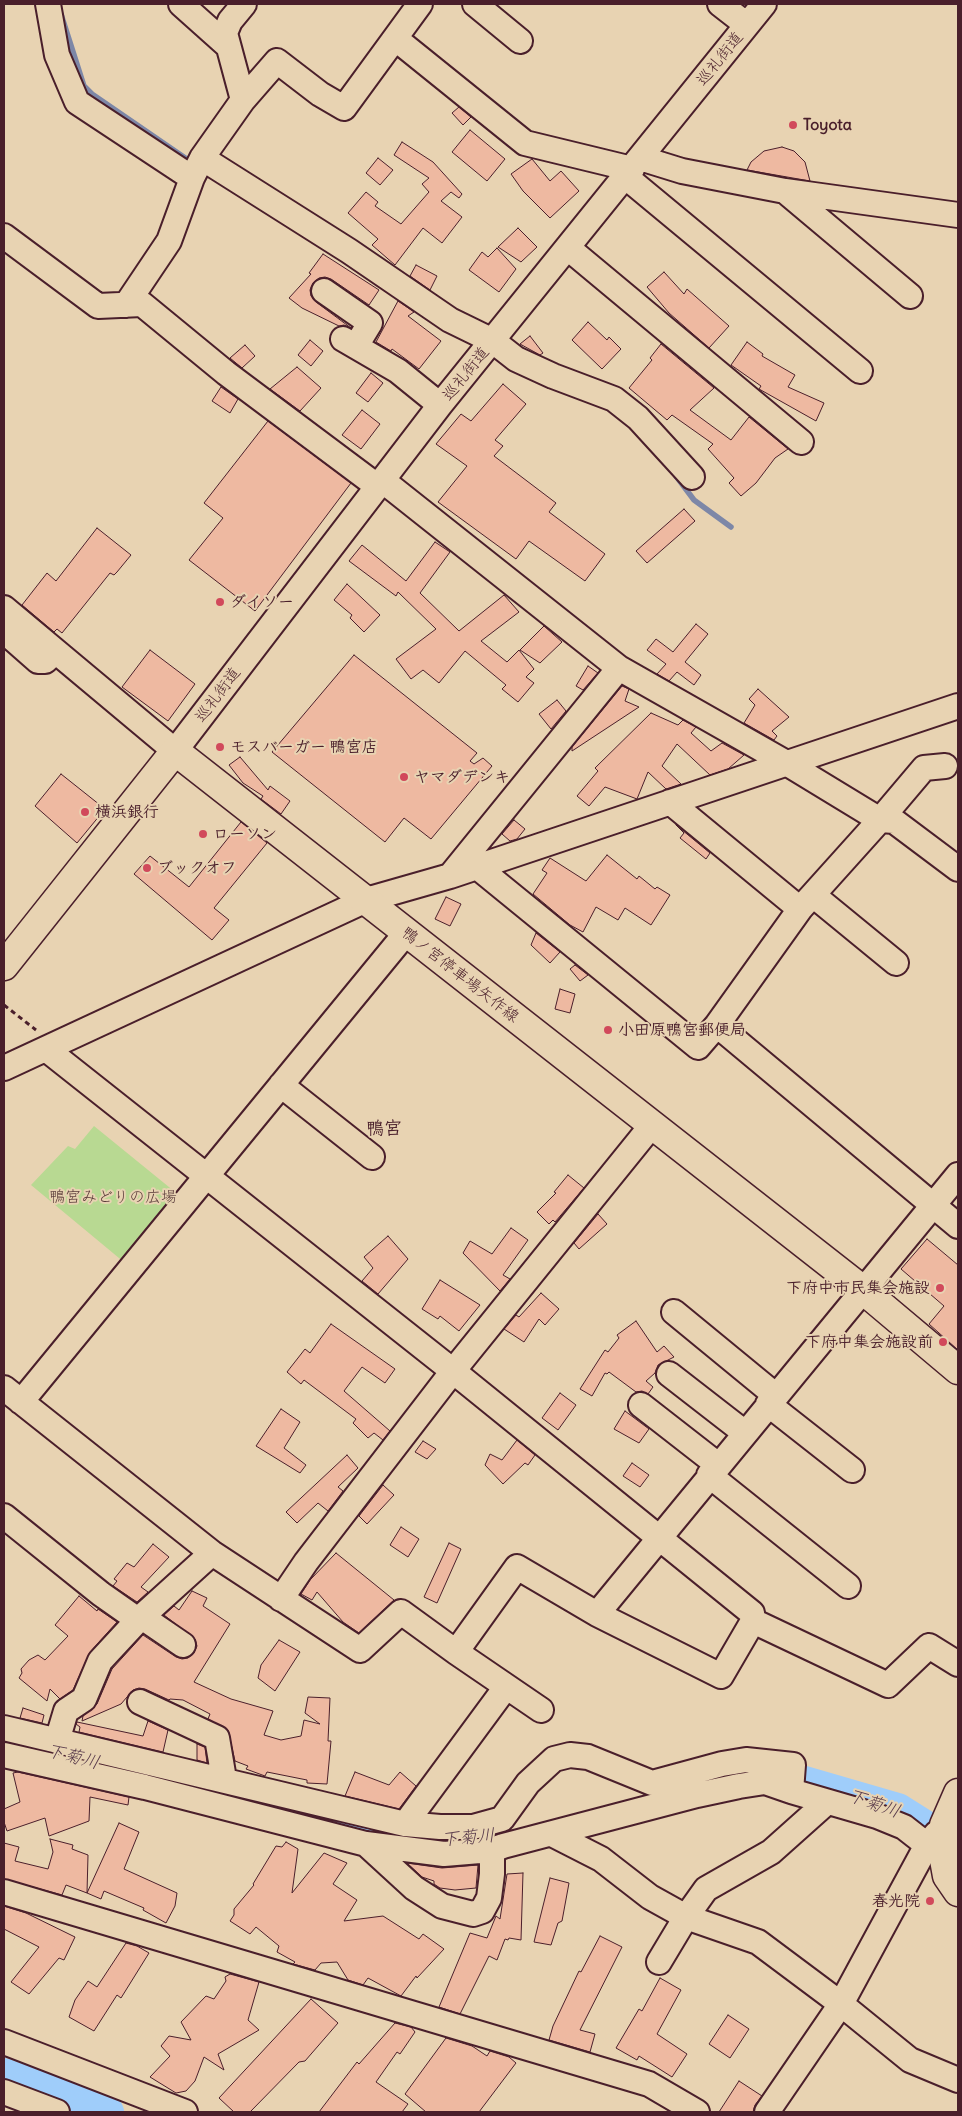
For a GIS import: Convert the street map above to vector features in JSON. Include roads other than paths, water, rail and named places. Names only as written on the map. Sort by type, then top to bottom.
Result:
[{"type":"main road","name":"鴨ノ宮停車場矢作線","points":[[175,751],[863,1290],[958,1370]]},
{"type":"main road","points":[[4,966],[175,751]]},
{"type":"main road","points":[[958,1793],[935,1835],[947,1876],[958,1892]]},
{"type":"street","points":[[48,4],[57,55],[78,102],[349,251],[450,320],[493,341],[516,359],[614,399],[638,418],[692,477]]},
{"type":"street","points":[[181,4],[228,46]]},
{"type":"street","points":[[243,100],[225,33],[230,21],[244,4]]},
{"type":"street","points":[[126,305],[169,241],[197,168],[243,100],[276,61],[320,94],[344,108],[420,4]]},
{"type":"street","points":[[475,4],[520,41]]},
{"type":"street","points":[[720,4],[747,25]]},
{"type":"street","name":"巡礼街道","points":[[175,751],[440,406],[764,4]]},
{"type":"street","points":[[396,39],[525,143],[633,168],[682,171],[785,191],[958,215]]},
{"type":"street","points":[[633,168],[860,371]]},
{"type":"street","points":[[785,191],[910,296]]},
{"type":"street","points":[[4,236],[98,306],[142,304],[226,373],[380,483],[619,668],[788,764],[880,820],[894,821],[958,869]]},
{"type":"street","points":[[568,248],[801,442]]},
{"type":"street","points":[[324,291],[370,323],[349,342],[398,371],[440,406]]},
{"type":"street","points":[[4,608],[175,751]]},
{"type":"street","points":[[4,631],[38,661],[44,661],[55,652]]},
{"type":"street","points":[[450,876],[619,668]]},
{"type":"street","points":[[4,1068],[366,900],[450,876],[958,706]]},
{"type":"street","points":[[476,866],[698,1047],[717,1026],[807,902],[924,768],[945,766]]},
{"type":"street","points":[[670,802],[807,902],[896,963]]},
{"type":"street","points":[[406,933],[208,1175],[12,1395],[212,1553],[360,1650],[401,1612],[541,1710]]},
{"type":"street","points":[[717,1026],[958,1226]]},
{"type":"street","points":[[50,1047],[752,1613],[753,1621],[721,1676],[597,1614],[517,1567],[456,1652]]},
{"type":"street","points":[[281,1085],[372,1157]]},
{"type":"street","points":[[281,1599],[306,1562],[453,1371],[652,1125]]},
{"type":"street","points":[[597,1614],[958,1175]]},
{"type":"street","points":[[674,1312],[852,1470]]},
{"type":"street","points":[[669,1374],[745,1433]]},
{"type":"street","points":[[640,1405],[848,1586]]},
{"type":"street","points":[[4,1516],[101,1594],[183,1645]]},
{"type":"street","points":[[57,1741],[66,1711],[84,1700],[100,1661],[140,1619],[212,1553]]},
{"type":"street","points":[[753,1621],[888,1685],[929,1646],[958,1664]]},
{"type":"street","points":[[405,1824],[506,1687]]},
{"type":"street","points":[[140,1702],[218,1738],[224,1779]]},
{"type":"street","points":[[4,1728],[224,1779],[405,1824],[440,1828],[473,1827],[502,1819],[528,1783],[554,1759],[570,1755],[588,1757],[652,1783],[722,1764],[746,1760],[793,1765],[791,1791]]},
{"type":"street","points":[[4,1756],[145,1787],[366,1844],[444,1854],[492,1850],[697,1795],[765,1782],[904,1827],[935,1835],[841,2004],[767,2112]]},
{"type":"street","points":[[659,1962],[686,1916],[706,1889],[771,1852],[827,1802]]},
{"type":"street","points":[[552,1834],[601,1859],[650,1896],[686,1916],[758,1942],[841,2004],[910,2060],[958,2080]]},
{"type":"street","points":[[366,1844],[414,1888],[442,1906],[473,1914],[482,1911],[489,1898],[492,1850]]},
{"type":"street","points":[[4,1892],[649,2084],[697,2112]]},
{"type":"street","points":[[4,2042],[185,2112]]},
{"type":"street","points":[[4,2092],[57,2112]]},
{"type":"waterway","points":[[61,14],[84,86],[92,94],[194,164]]},
{"type":"waterway","points":[[676,476],[694,500],[731,527]]},
{"type":"waterway","name":"下菊川","points":[[4,1741],[409,1839],[441,1842],[494,1838]]},
{"type":"waterway","name":"下菊川","points":[[679,1789],[738,1773],[774,1773],[898,1809],[925,1826]]},
{"type":"waterway","points":[[4,2074],[108,2112]]},
{"type":"place","name":"Toyota","points":[[793,125]]},
{"type":"place","name":"ダイソー","points":[[220,602]]},
{"type":"place","name":"モスバーガー 鴨宮店","points":[[220,747]]},
{"type":"place","name":"ヤマダデンキ","points":[[404,777]]},
{"type":"place","name":"横浜銀行","points":[[85,812]]},
{"type":"place","name":"ローソン","points":[[203,834]]},
{"type":"place","name":"ブックオフ","points":[[147,868]]},
{"type":"place","name":"小田原鴨宮郵便局","points":[[608,1030]]},
{"type":"place","name":"下府中市民集会施設","points":[[940,1288]]},
{"type":"place","name":"下府中集会施設前","points":[[943,1342]]},
{"type":"place","name":"春光院","points":[[930,1901]]},
{"type":"district","name":"鴨宮","points":[[384,1129]]},
{"type":"park label","name":"鴨宮みどりの広場","points":[[113,1197]]}]
